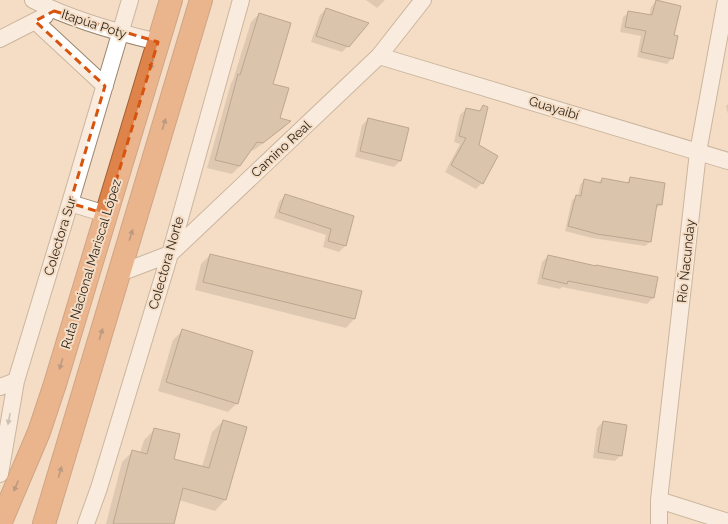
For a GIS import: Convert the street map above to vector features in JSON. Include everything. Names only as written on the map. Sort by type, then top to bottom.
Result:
[{"type":"highway","name":"Ruta Nacional Mariscal López","points":[[0,524],[39,432],[55,384],[171,0]]},
{"type":"highway","points":[[44,524],[201,0]]},
{"type":"street","name":"Itapúa Poty","points":[[33,0],[54,11],[120,33],[158,42]]},
{"type":"street","name":"Colectora Sur","points":[[0,474],[16,381],[130,0]]},
{"type":"street","name":"Colectora Norte","points":[[86,524],[99,488],[170,254],[241,0]]},
{"type":"street","name":"Camino Real","points":[[120,273],[170,254],[379,56],[423,0]]},
{"type":"street","name":"Río Ñacunday","points":[[659,524],[659,500],[698,152],[726,0]]},
{"type":"street","points":[[0,39],[54,11]]},
{"type":"street","points":[[36,21],[105,86]]},
{"type":"street","name":"Guayaibí","points":[[379,56],[728,161]]},
{"type":"street","points":[[70,203],[106,214]]},
{"type":"street","points":[[0,387],[16,381]]},
{"type":"street","points":[[659,500],[728,522]]},
{"type":"highlighted area","points":[[54,11],[158,42],[106,214],[70,203],[105,86],[35,21]]},
{"type":"building","points":[[656,0],[681,6],[674,35],[678,36],[673,59],[641,52],[646,31],[625,27],[628,11],[652,15]]},
{"type":"building","points":[[326,8],[369,23],[349,47],[316,36]]},
{"type":"building","points":[[259,13],[291,23],[273,84],[289,88],[280,118],[291,121],[263,143],[257,142],[240,166],[215,160],[238,74],[240,75]]},
{"type":"building","points":[[483,105],[488,107],[479,145],[498,156],[483,184],[451,165],[466,138],[459,136],[466,108],[480,111]]},
{"type":"building","points":[[368,118],[409,128],[401,161],[360,151]]},
{"type":"building","points":[[630,177],[665,183],[662,205],[657,204],[651,242],[597,234],[568,226],[576,195],[581,196],[584,179],[601,183],[602,178],[629,183]]},
{"type":"building","points":[[285,194],[354,216],[346,246],[328,241],[331,229],[279,212]]},
{"type":"building","points":[[210,254],[362,291],[355,319],[203,282]]},
{"type":"building","points":[[548,255],[596,266],[658,277],[654,298],[568,281],[567,284],[542,278]]},
{"type":"building","points":[[182,329],[253,351],[238,404],[166,382]]},
{"type":"building","points":[[223,420],[247,427],[226,500],[183,488],[174,524],[113,524],[132,450],[147,454],[154,428],[180,434],[174,459],[209,468]]},
{"type":"building","points":[[603,421],[627,425],[622,456],[598,452]]}]
